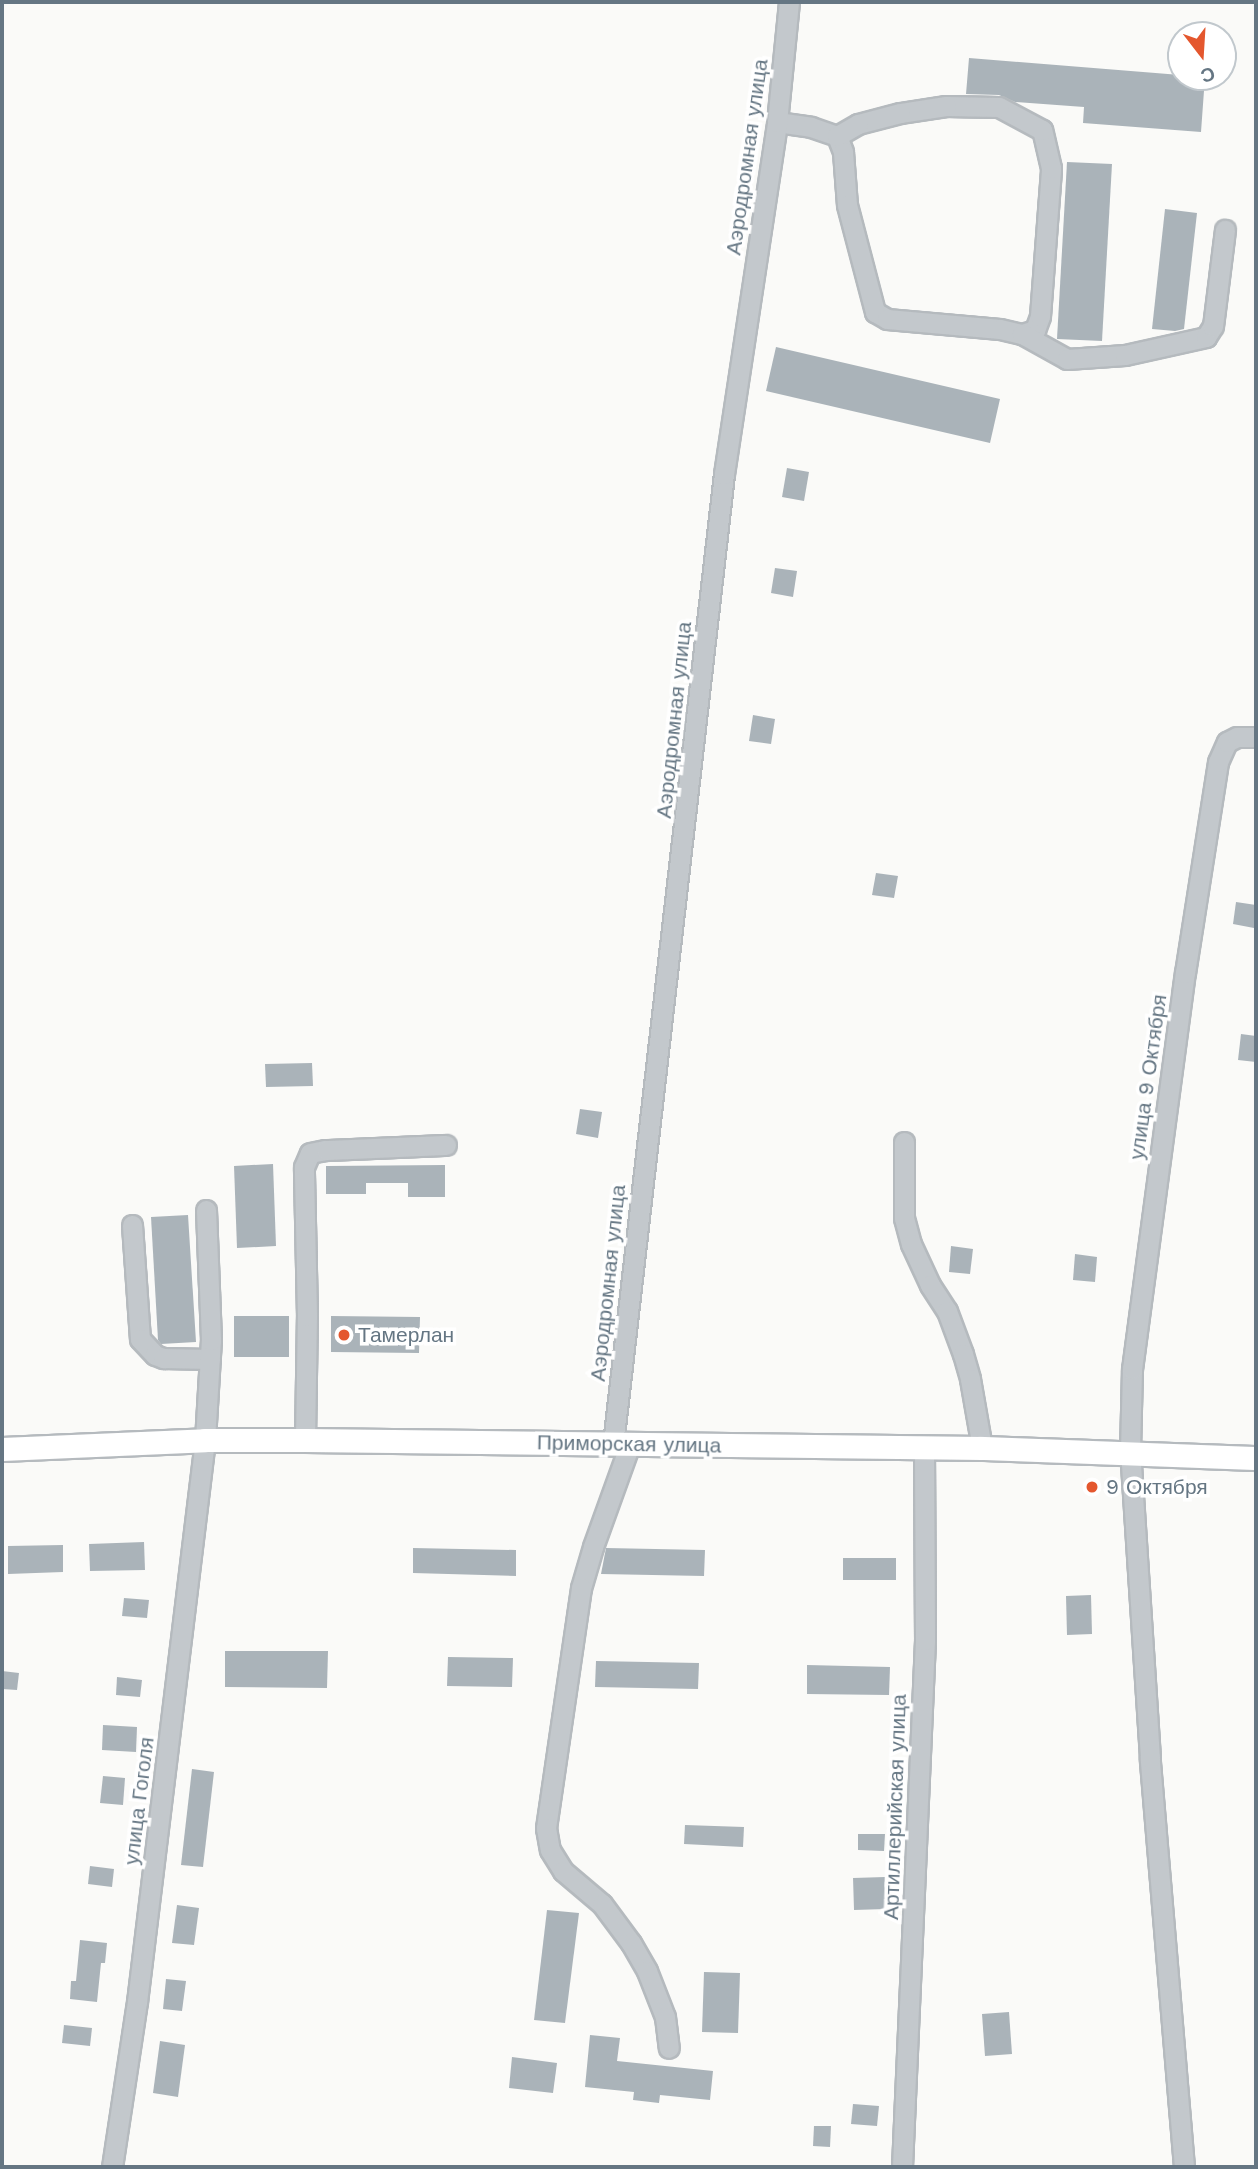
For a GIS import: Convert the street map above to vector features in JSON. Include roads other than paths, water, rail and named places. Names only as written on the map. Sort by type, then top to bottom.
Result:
[{"type":"main road","name":"Приморская улица","points":[[2,1448],[205,1440],[305,1440],[982,1448],[1130,1451],[1256,1458]]},
{"type":"lane","name":"Аэродромная улица","points":[[669,2048],[665,2017],[647,1971],[631,1943],[601,1904],[563,1871],[550,1850],[546,1828],[581,1588],[621,1444],[724,474],[777,122],[789,2]]},
{"type":"lane","points":[[777,122],[811,127],[837,136],[858,124],[900,113],[946,106],[999,107],[1042,130],[1051,168],[1040,316],[1035,330],[1022,334]]},
{"type":"lane","points":[[837,136],[843,152],[847,205],[875,312],[887,319],[1000,329],[1022,334],[1067,359],[1125,355],[1206,337],[1213,326],[1225,230]]},
{"type":"lane","name":"улица 9 Октября","points":[[1130,1451],[1132,1369],[1185,973],[1218,762],[1227,742],[1237,737],[1256,737]]},
{"type":"lane","points":[[904,1142],[904,1218],[911,1244],[930,1285],[947,1311],[963,1354],[982,1448]]},
{"type":"lane","points":[[305,1440],[307,1316],[304,1167],[310,1153],[446,1144]]},
{"type":"lane","name":"улица Гоголя","points":[[112,2167],[139,1989],[205,1440],[210,1359],[206,1210]]},
{"type":"lane","points":[[132,1225],[140,1339],[155,1355],[163,1358],[210,1359]]},
{"type":"lane","name":"Артиллерийская улица","points":[[902,2167],[925,1640],[924,1448]]},
{"type":"lane","points":[[1130,1451],[1151,1772],[1184,2167]]},
{"type":"place","name":"Тамерлан","points":[[344,1335]]},
{"type":"place","name":"9 Октября","points":[[1092,1487]]}]
